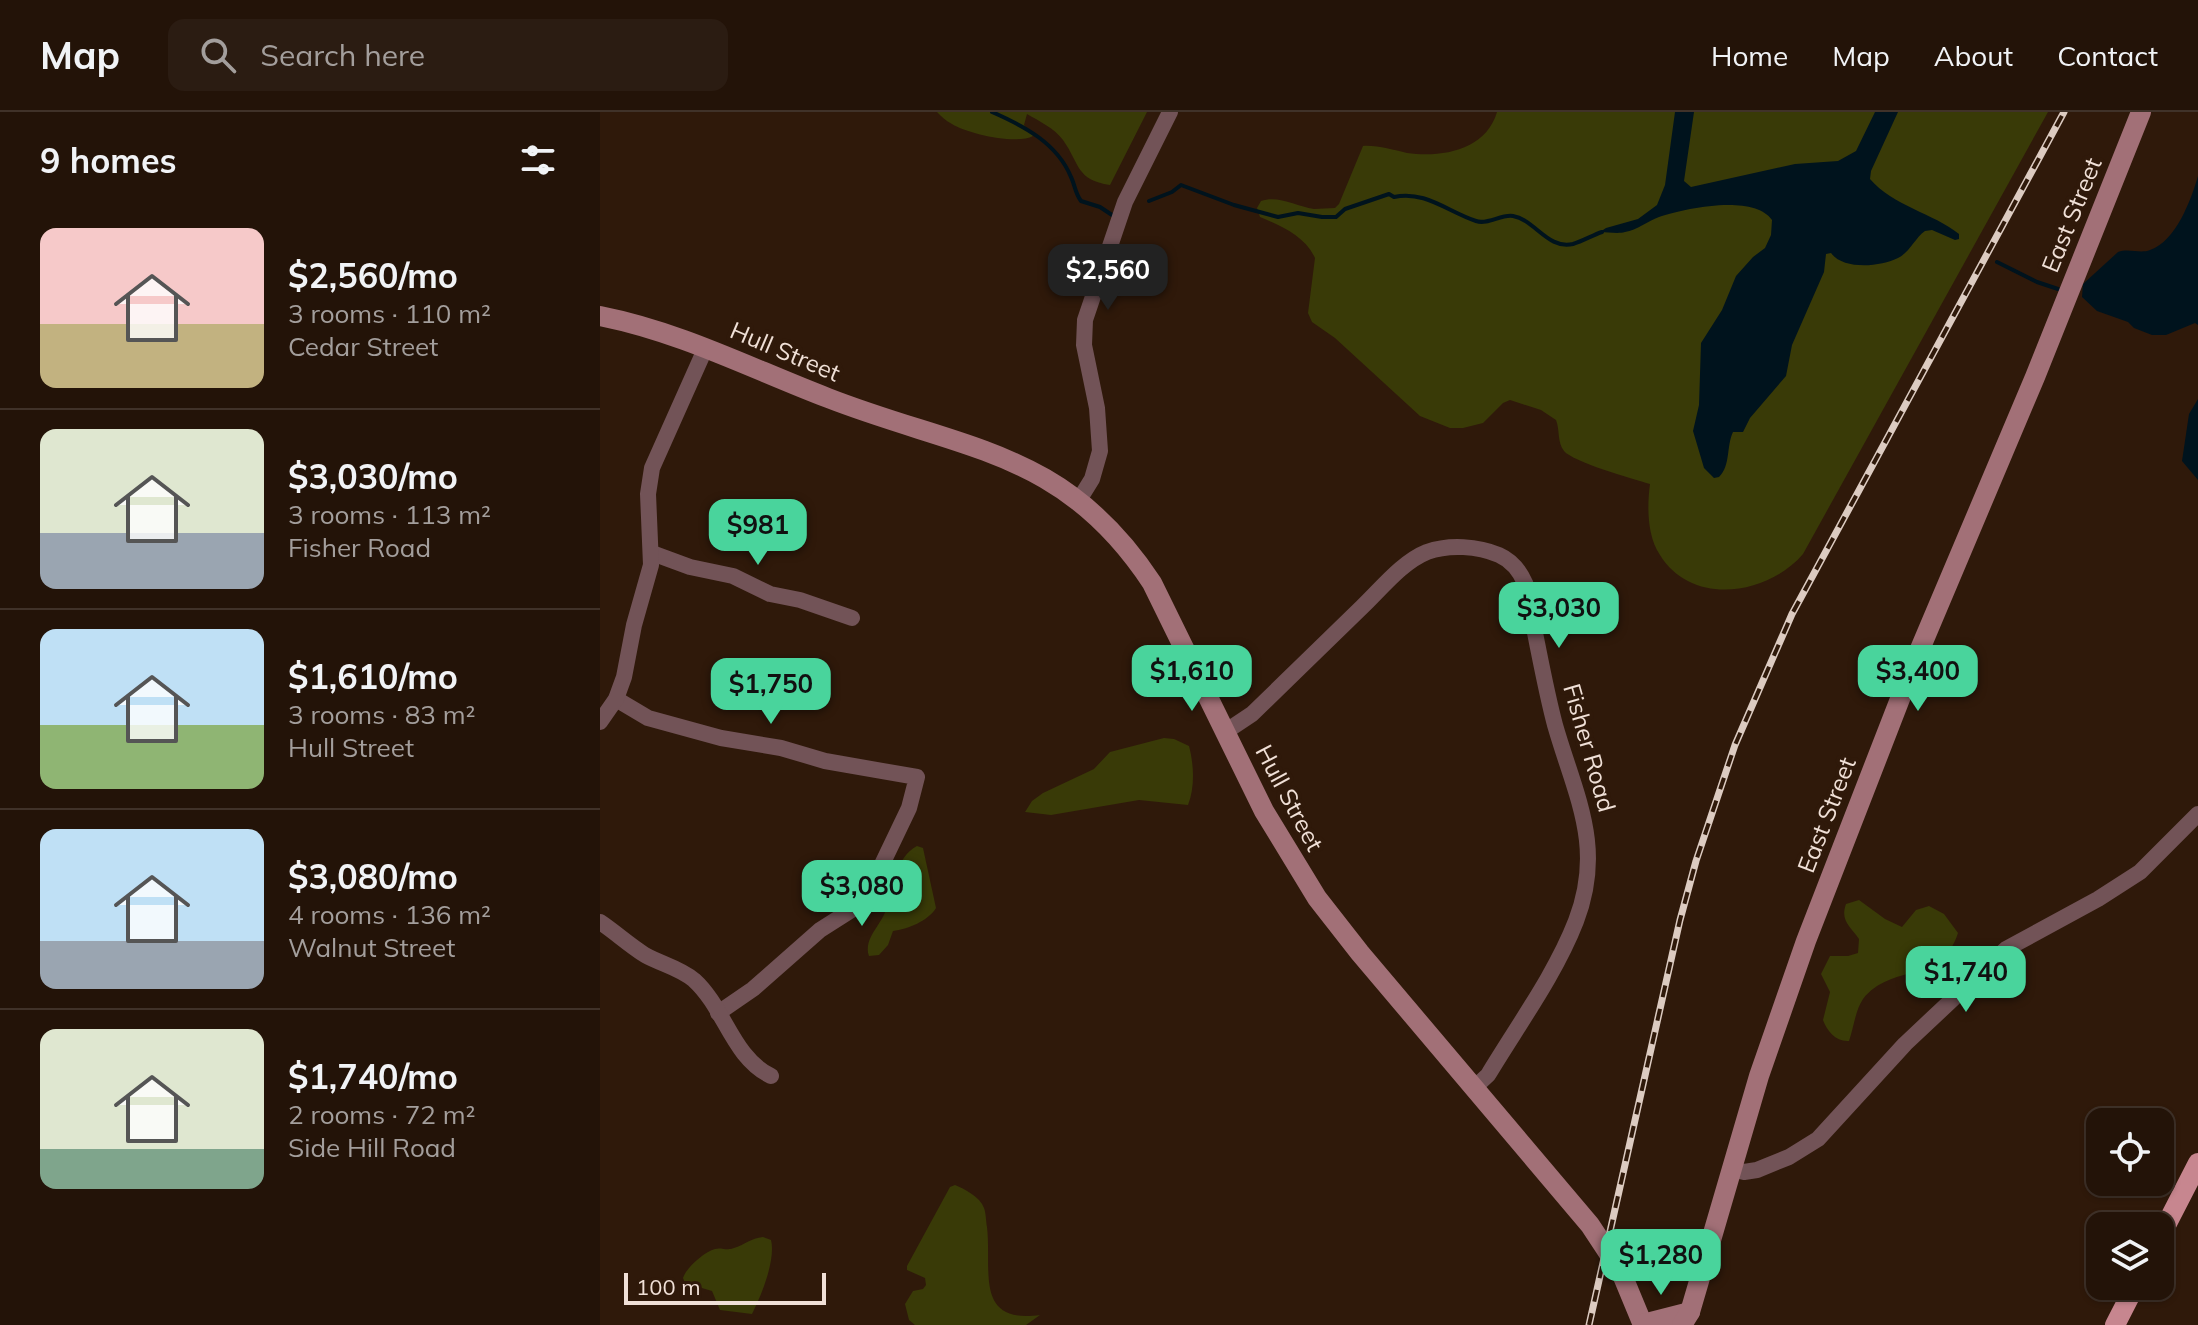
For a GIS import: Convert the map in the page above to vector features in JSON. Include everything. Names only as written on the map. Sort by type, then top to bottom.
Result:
[{"type":"main road","name":"East Street","points":[[1686,1319],[1772,1034],[1844,843],[1912,668],[2141,112]]},
{"type":"main road","name":"Hull Street","points":[[600,316],[651,328],[706,347],[840,403],[1000,454],[1049,479],[1079,500],[1114,533],[1152,583],[1279,838],[1317,898],[1599,1236],[1621,1272],[1643,1324]]},
{"type":"main road","points":[[2173,1212],[2198,1163]]},
{"type":"main road","points":[[2115,1325],[2128,1300]]},
{"type":"main road","points":[[1643,1324],[1686,1319]]},
{"type":"street","points":[[1079,500],[1092,479],[1100,451],[1097,408],[1084,345],[1085,320],[1125,202],[1170,112]]},
{"type":"street","points":[[600,722],[616,699],[624,677],[634,625],[648,582],[652,553],[648,494],[652,468],[706,347]]},
{"type":"street","name":"Fisher Road","points":[[1225,732],[1252,714],[1393,578],[1419,557],[1440,549],[1477,549],[1504,557],[1519,572],[1533,610],[1533,623],[1555,724],[1580,800],[1586,826],[1587,864],[1581,904],[1568,939],[1488,1075],[1474,1088]]},
{"type":"street","points":[[652,553],[690,567],[733,576],[770,594],[800,600],[852,618]]},
{"type":"street","points":[[616,699],[648,718],[706,734],[781,748],[825,761],[917,777],[904,820],[864,902],[820,930],[753,989],[718,1013]]},
{"type":"street","points":[[1731,1169],[1744,1172],[1757,1170],[1789,1157],[1818,1139],[1905,1044],[2006,949],[2098,899],[2140,872],[2198,814]]},
{"type":"street","points":[[600,922],[644,954],[695,981],[755,1066],[771,1076]]},
{"type":"shaded area","points":[[937,112],[1147,112],[1110,185],[1085,175],[1059,136],[1027,114],[1024,125],[1033,136],[1016,139],[992,137],[959,128]]},
{"type":"shaded area","points":[[1497,112],[2048,112],[1803,554],[1770,579],[1730,589],[1691,583],[1674,572],[1660,555],[1650,530],[1650,484],[1604,470],[1564,451],[1556,420],[1541,410],[1510,400],[1483,423],[1463,428],[1450,428],[1420,416],[1335,338],[1312,322],[1308,313],[1315,258],[1299,238],[1260,217],[1257,208],[1261,201],[1267,199],[1314,209],[1335,208],[1363,146],[1420,154],[1461,149],[1483,135]]},
{"type":"shaded area","points":[[1164,738],[1189,746],[1193,776],[1188,805],[1139,800],[1051,815],[1025,812],[1032,801],[1043,793],[1094,769],[1110,752]]},
{"type":"shaded area","points":[[917,846],[923,848],[936,908],[917,924],[893,931],[888,945],[879,955],[869,956],[869,943],[884,915],[900,865]]},
{"type":"shaded area","points":[[1859,900],[1902,927],[1916,910],[1929,906],[1944,914],[1958,933],[1940,960],[1874,988],[1860,1004],[1849,1041],[1844,1041],[1833,1035],[1823,1020],[1830,992],[1821,974],[1830,956],[1858,953],[1859,939],[1844,915],[1846,904]]},
{"type":"shaded area","points":[[955,1185],[976,1197],[984,1208],[989,1277],[996,1303],[1005,1311],[1019,1316],[1040,1315],[1026,1325],[915,1325],[909,1320],[905,1304],[913,1291],[926,1285],[925,1278],[907,1270],[907,1266],[950,1187]]},
{"type":"shaded area","points":[[763,1237],[771,1240],[770,1267],[752,1314],[720,1310],[712,1291],[685,1283],[683,1278],[688,1270],[706,1253],[731,1249]]},
{"type":"water","points":[[1675,112],[1694,112],[1684,181],[1691,187],[1795,164],[1838,161],[1856,151],[1875,112],[1898,112],[1870,179],[1901,203],[1959,234],[1959,239],[1955,240],[1932,230],[1925,231],[1902,255],[1872,265],[1844,262],[1831,253],[1826,254],[1824,272],[1792,345],[1786,376],[1750,418],[1743,432],[1733,432],[1723,472],[1714,478],[1704,468],[1693,431],[1699,405],[1701,343],[1722,310],[1736,276],[1765,248],[1771,235],[1772,220],[1751,207],[1719,205],[1671,213],[1625,232],[1600,232],[1638,219],[1657,205],[1665,185]]},
{"type":"water","points":[[2198,176],[2198,325],[2195,323],[2166,335],[2152,335],[2097,311],[2082,297],[2083,284],[2118,252],[2150,250],[2167,238],[2187,208]]},
{"type":"water","points":[[2198,399],[2198,480],[2182,461],[2189,414]]},
{"type":"waterway","points":[[992,112],[1016,123],[1048,145],[1065,165],[1081,201],[1112,215]]},
{"type":"waterway","points":[[1149,201],[1181,185],[1278,217],[1298,213],[1336,217],[1345,209],[1389,194],[1426,199],[1481,222],[1513,216],[1564,245],[1602,232]]},
{"type":"waterway","points":[[1997,262],[2058,289]]},
{"type":"railway","points":[[1589,1325],[1680,920],[1696,861],[1735,745],[1792,614],[2064,112]]}]
